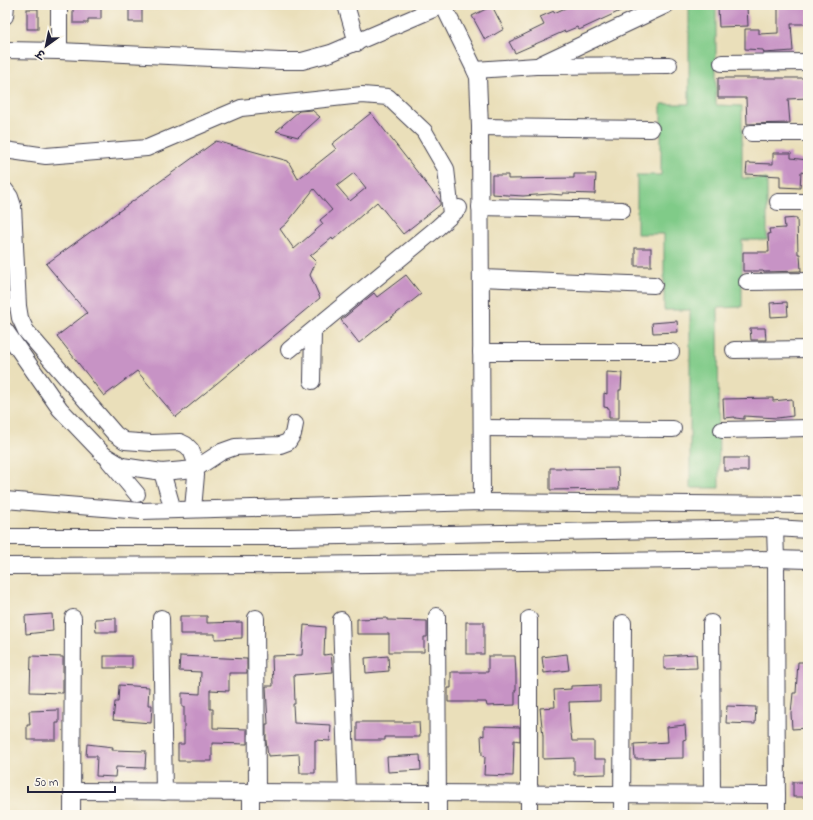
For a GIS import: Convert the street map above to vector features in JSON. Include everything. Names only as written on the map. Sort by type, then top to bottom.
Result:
[{"type":"street","points":[[5,16],[6,5]]},
{"type":"street","points":[[59,5],[59,51]]},
{"type":"street","points":[[346,5],[357,43]]},
{"type":"street","points":[[5,50],[280,61],[302,60],[331,53],[357,43],[443,5],[478,77],[480,127],[482,502]]},
{"type":"street","points":[[536,66],[666,5]]},
{"type":"street","points":[[722,63],[808,62]]},
{"type":"street","points":[[475,70],[536,66],[669,65]]},
{"type":"street","points":[[5,150],[46,156],[147,148],[241,108],[362,95],[388,97],[424,131],[446,170],[455,211],[437,228],[289,350]]},
{"type":"street","points":[[480,127],[651,129]]},
{"type":"street","points":[[751,133],[808,133]]},
{"type":"street","points":[[5,190],[10,197],[13,206],[18,306],[20,318],[26,331],[115,434],[125,441],[135,443],[180,442],[191,450],[195,460],[193,509]]},
{"type":"street","points":[[778,202],[808,202]]},
{"type":"street","points":[[480,207],[622,210]]},
{"type":"street","points":[[481,278],[654,285]]},
{"type":"street","points":[[747,282],[808,281]]},
{"type":"street","points":[[5,330],[60,409],[104,455],[137,494]]},
{"type":"street","points":[[312,331],[312,381]]},
{"type":"street","points":[[734,350],[808,349]]},
{"type":"street","points":[[481,352],[672,352]]},
{"type":"street","points":[[104,455],[122,466],[162,472],[195,469],[221,452],[235,446],[280,445],[288,442],[293,434],[295,424]]},
{"type":"street","points":[[482,428],[673,429]]},
{"type":"street","points":[[722,430],[808,428]]},
{"type":"street","points":[[162,472],[172,510]]},
{"type":"street","points":[[5,500],[141,511],[482,502],[808,505]]},
{"type":"street","points":[[140,536],[141,511]]},
{"type":"street","points":[[775,528],[777,815]]},
{"type":"street","points":[[5,537],[287,537],[775,528],[808,530]]},
{"type":"street","points":[[5,566],[279,565],[776,559],[808,560]]},
{"type":"street","points":[[437,616],[438,815]]},
{"type":"street","points":[[72,618],[72,815]]},
{"type":"street","points":[[162,618],[164,792]]},
{"type":"street","points":[[251,815],[254,792],[256,618]]},
{"type":"street","points":[[529,619],[529,815]]},
{"type":"street","points":[[341,620],[347,793]]},
{"type":"street","points":[[622,815],[623,623]]},
{"type":"street","points":[[711,624],[712,795]]},
{"type":"street","points":[[73,791],[777,795]]},
{"type":"green space","points":[[689,5],[716,5],[716,105],[742,106],[742,178],[767,179],[767,240],[742,240],[742,307],[718,308],[719,488],[690,488],[690,310],[664,310],[664,234],[637,234],[637,175],[661,175],[661,104],[689,104]]},
{"type":"building","points":[[73,5],[101,5],[101,19],[88,19],[88,23],[73,23]]},
{"type":"building","points":[[129,5],[142,5],[142,22],[129,22]]},
{"type":"building","points":[[572,5],[633,5],[579,30],[577,27],[565,31],[515,53],[509,42],[544,25],[540,17]]},
{"type":"building","points":[[778,5],[808,5],[808,24],[791,24],[793,51],[764,53],[763,50],[745,49],[745,29],[759,29],[759,34],[778,33]]},
{"type":"building","points":[[492,6],[504,29],[485,40],[472,16]]},
{"type":"building","points":[[718,7],[747,7],[748,26],[719,27]]},
{"type":"building","points":[[27,9],[38,9],[38,29],[27,29]]},
{"type":"building","points":[[718,78],[808,78],[808,98],[788,99],[790,123],[747,124],[746,98],[718,98]]},
{"type":"building","points":[[312,110],[320,117],[298,137],[276,131],[299,111]]},
{"type":"building","points":[[371,113],[440,201],[440,205],[403,234],[377,202],[333,240],[332,238],[310,256],[316,262],[310,275],[320,298],[176,417],[137,371],[104,396],[57,336],[87,313],[46,264],[216,141],[288,161],[298,179],[336,149],[332,144]],"holes":[[[354,173],[366,188],[350,201],[337,186]],[[314,189],[332,210],[320,220],[323,224],[294,249],[280,229],[287,223]]]},
{"type":"building","points":[[773,153],[791,153],[791,158],[807,160],[806,173],[801,172],[800,188],[780,187],[780,176],[746,174],[747,163],[773,164]]},
{"type":"building","points":[[574,174],[596,174],[595,194],[563,193],[563,195],[550,194],[523,196],[492,194],[492,175],[508,175],[508,179],[574,178]]},
{"type":"building","points":[[797,218],[798,254],[800,254],[801,271],[743,271],[743,252],[769,252],[769,229],[785,228],[784,219]]},
{"type":"building","points":[[635,248],[651,248],[651,266],[635,266]]},
{"type":"building","points":[[406,275],[421,294],[359,343],[341,320],[374,293],[377,297]]},
{"type":"building","points":[[787,302],[788,316],[771,317],[770,303]]},
{"type":"building","points":[[677,321],[678,332],[653,333],[652,323]]},
{"type":"building","points":[[750,328],[765,328],[766,340],[751,340]]},
{"type":"building","points":[[607,372],[622,373],[621,390],[619,390],[619,418],[609,418],[609,408],[604,407],[604,393],[607,394]]},
{"type":"building","points":[[773,398],[773,401],[792,399],[793,416],[777,418],[744,416],[744,419],[735,417],[724,418],[723,399]]},
{"type":"building","points":[[724,458],[748,458],[748,471],[724,471]]},
{"type":"building","points":[[550,468],[618,468],[619,489],[550,490]]},
{"type":"building","points":[[52,614],[53,631],[26,634],[25,616]]},
{"type":"building","points":[[180,616],[207,616],[207,623],[242,622],[242,638],[215,639],[215,634],[180,634]]},
{"type":"building","points":[[116,618],[116,632],[96,632],[95,619]]},
{"type":"building","points":[[387,618],[387,620],[427,621],[427,637],[424,637],[424,652],[389,652],[389,634],[357,634],[357,619]]},
{"type":"building","points":[[466,622],[484,622],[484,654],[466,654]]},
{"type":"building","points":[[304,625],[325,627],[324,655],[331,654],[333,672],[294,675],[294,723],[331,725],[330,741],[315,740],[315,773],[300,773],[299,754],[268,756],[266,741],[266,724],[268,724],[266,686],[273,686],[272,656],[302,655]]},
{"type":"building","points":[[567,654],[569,670],[544,673],[542,657]]},
{"type":"building","points":[[696,654],[697,668],[664,669],[664,656]]},
{"type":"building","points":[[31,656],[63,657],[63,693],[30,692]]},
{"type":"building","points":[[104,656],[132,656],[132,668],[104,668]]},
{"type":"building","points":[[180,656],[247,659],[247,673],[229,673],[229,691],[210,690],[210,709],[213,709],[213,728],[247,729],[247,744],[212,743],[212,761],[178,761],[178,744],[184,744],[184,707],[182,707],[182,693],[200,694],[201,672],[179,671]]},
{"type":"building","points":[[388,656],[389,671],[366,673],[365,658]]},
{"type":"building","points":[[488,656],[515,656],[515,705],[487,706],[486,702],[448,702],[448,688],[451,688],[451,672],[488,672]]},
{"type":"building","points":[[798,662],[808,662],[808,728],[792,729],[791,713],[793,693],[796,693]]},
{"type":"building","points":[[119,685],[149,687],[148,705],[152,705],[151,723],[113,720],[115,702],[118,702]]},
{"type":"building","points":[[600,685],[600,701],[569,702],[570,726],[572,741],[594,741],[594,759],[606,759],[606,774],[574,775],[574,758],[543,759],[543,736],[540,708],[555,707],[554,690],[571,689],[571,686]]},
{"type":"building","points":[[727,706],[756,707],[755,724],[726,723]]},
{"type":"building","points":[[59,710],[59,723],[56,723],[56,740],[27,740],[27,725],[30,725],[29,711]]},
{"type":"building","points":[[357,722],[419,722],[420,737],[385,737],[385,740],[357,740]]},
{"type":"building","points":[[685,725],[686,739],[683,740],[683,758],[635,759],[634,744],[668,742],[667,727]]},
{"type":"building","points":[[484,726],[520,727],[520,741],[514,740],[513,776],[484,775],[485,757],[482,755],[481,735],[484,736]]},
{"type":"building","points":[[87,744],[113,747],[112,750],[146,751],[145,768],[116,767],[115,777],[96,776],[97,756],[86,756]]},
{"type":"building","points":[[420,755],[421,770],[388,772],[387,757]]},
{"type":"building","points":[[793,782],[808,782],[808,797],[793,797]]}]
